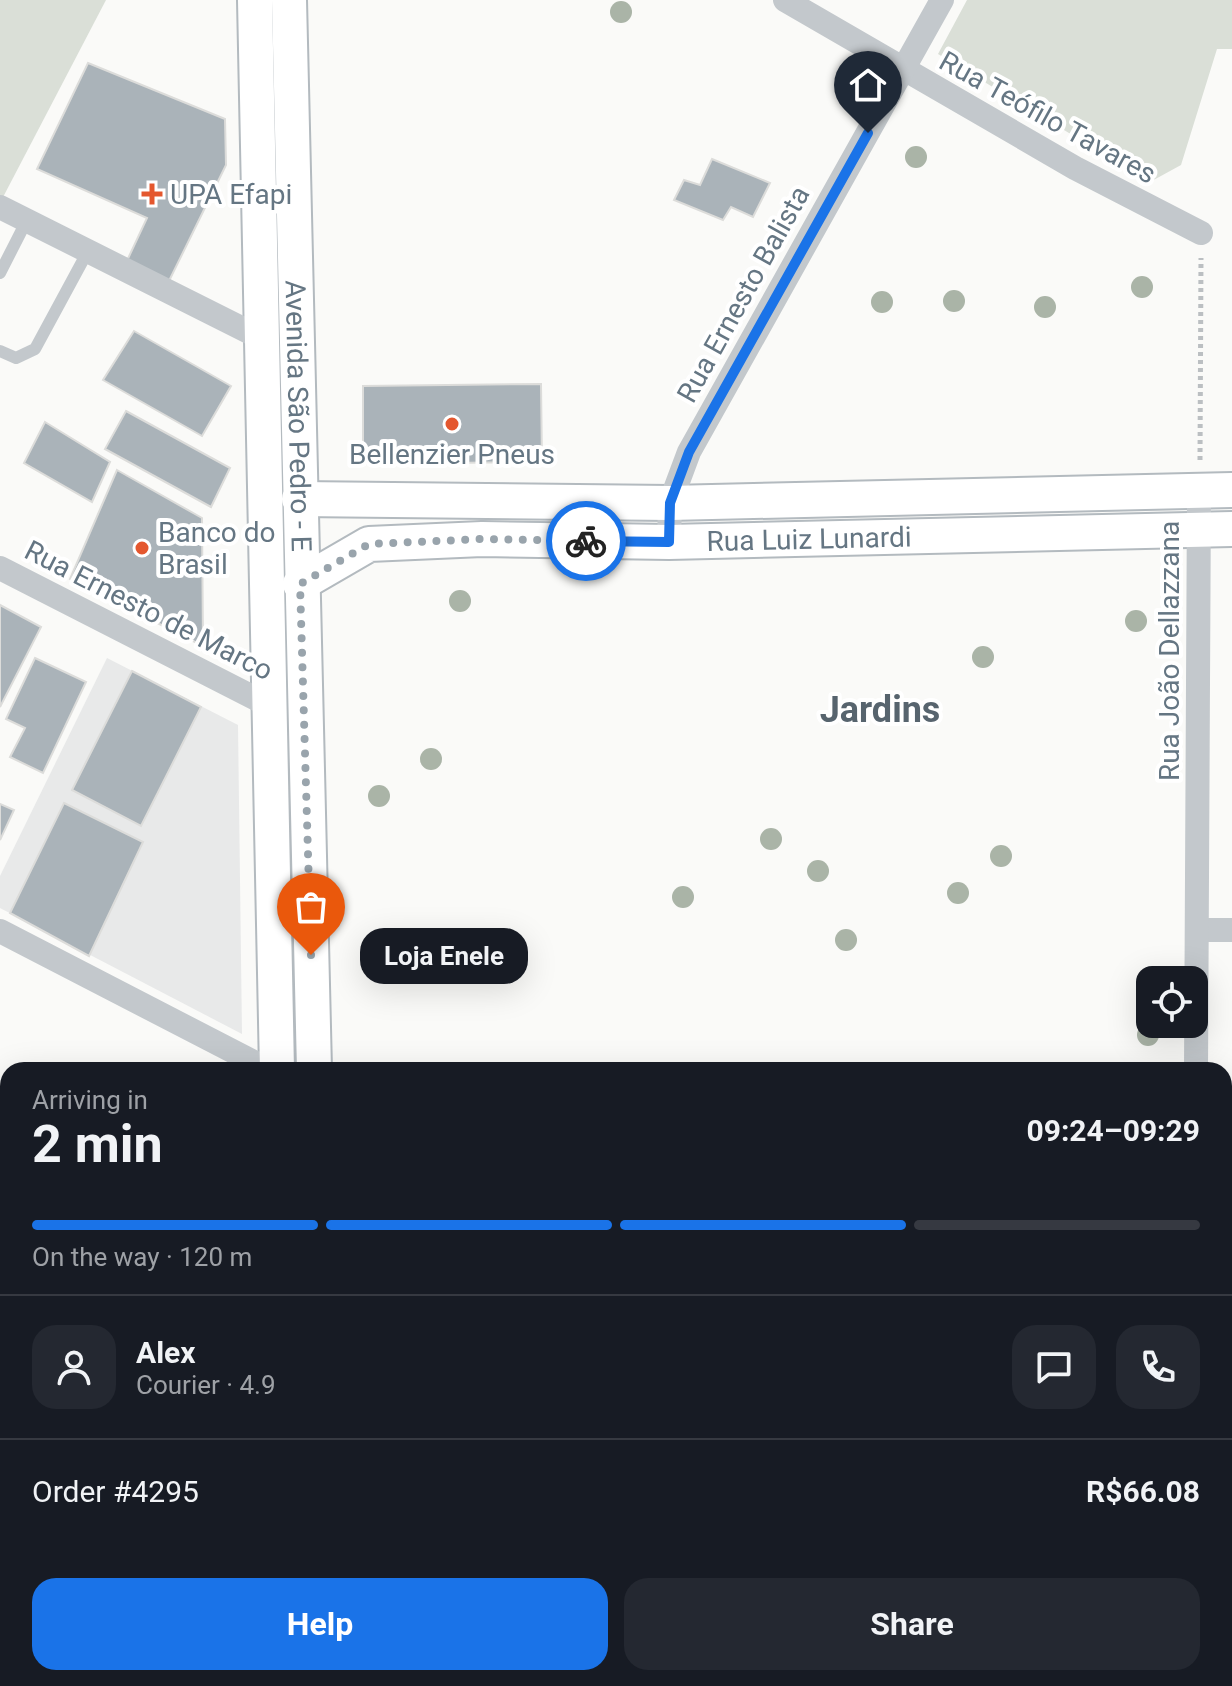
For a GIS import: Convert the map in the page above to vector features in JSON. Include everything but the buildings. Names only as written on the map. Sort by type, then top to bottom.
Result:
[{"type":"main road","name":"Avenida São Pedro - E","points":[[255,0],[277,1062]]},
{"type":"main road","name":"Avenida São Pedro - E","points":[[289,0],[300,584],[314,1062]]},
{"type":"main road","name":"Rua Luiz Lunardi","points":[[299,499],[670,503],[1216,490]]},
{"type":"main road","name":"Rua Luiz Lunardi","points":[[300,584],[369,544],[482,539],[669,542],[1217,529]]},
{"type":"street","name":"Rua Teófilo Tavares","points":[[785,0],[1087,175],[1201,233]]},
{"type":"street","name":"Rua Ernesto Balista","points":[[669,542],[670,503],[689,452],[942,0]]},
{"type":"street","points":[[0,207],[263,339]]},
{"type":"street","name":"Rua João Dellazzana","points":[[1196,1062],[1197,930],[1217,529],[1216,490]]},
{"type":"street","name":"Rua Ernesto de Marco","points":[[0,568],[270,706]]},
{"type":"street","points":[[1197,930],[1232,930]]},
{"type":"street","points":[[0,931],[254,1062]]},
{"type":"lane","points":[[0,273],[27,220]]},
{"type":"lane","points":[[0,351],[16,358],[35,349],[88,251]]},
{"type":"path","name":"Rua João Dellazzana","points":[[1201,233],[1216,490]]},
{"type":"shaded area","points":[[0,0],[106,0],[1,201],[0,201]]},
{"type":"shaded area","points":[[967,0],[1232,0],[1232,49],[1217,49],[1181,165],[1150,182],[938,54]]},
{"type":"shaded area","points":[[107,658],[238,725],[242,1034],[0,908],[0,876]]},
{"type":"way so far","points":[[311,955],[300,584],[369,544],[482,539],[586,541]]},
{"type":"place","name":"UPA Efapi","points":[[152,194]]},
{"type":"place","name":"Bellenzier Pneus","points":[[452,424]]},
{"type":"place","name":"Banco do Brasil","points":[[142,548]]},
{"type":"place","name":"Loja Enele","points":[[311,955]]},
{"type":"district","name":"Jardins","points":[[880,709]]},
{"type":"route","points":[[586,541],[669,542],[670,503],[689,452],[868,133]]}]
